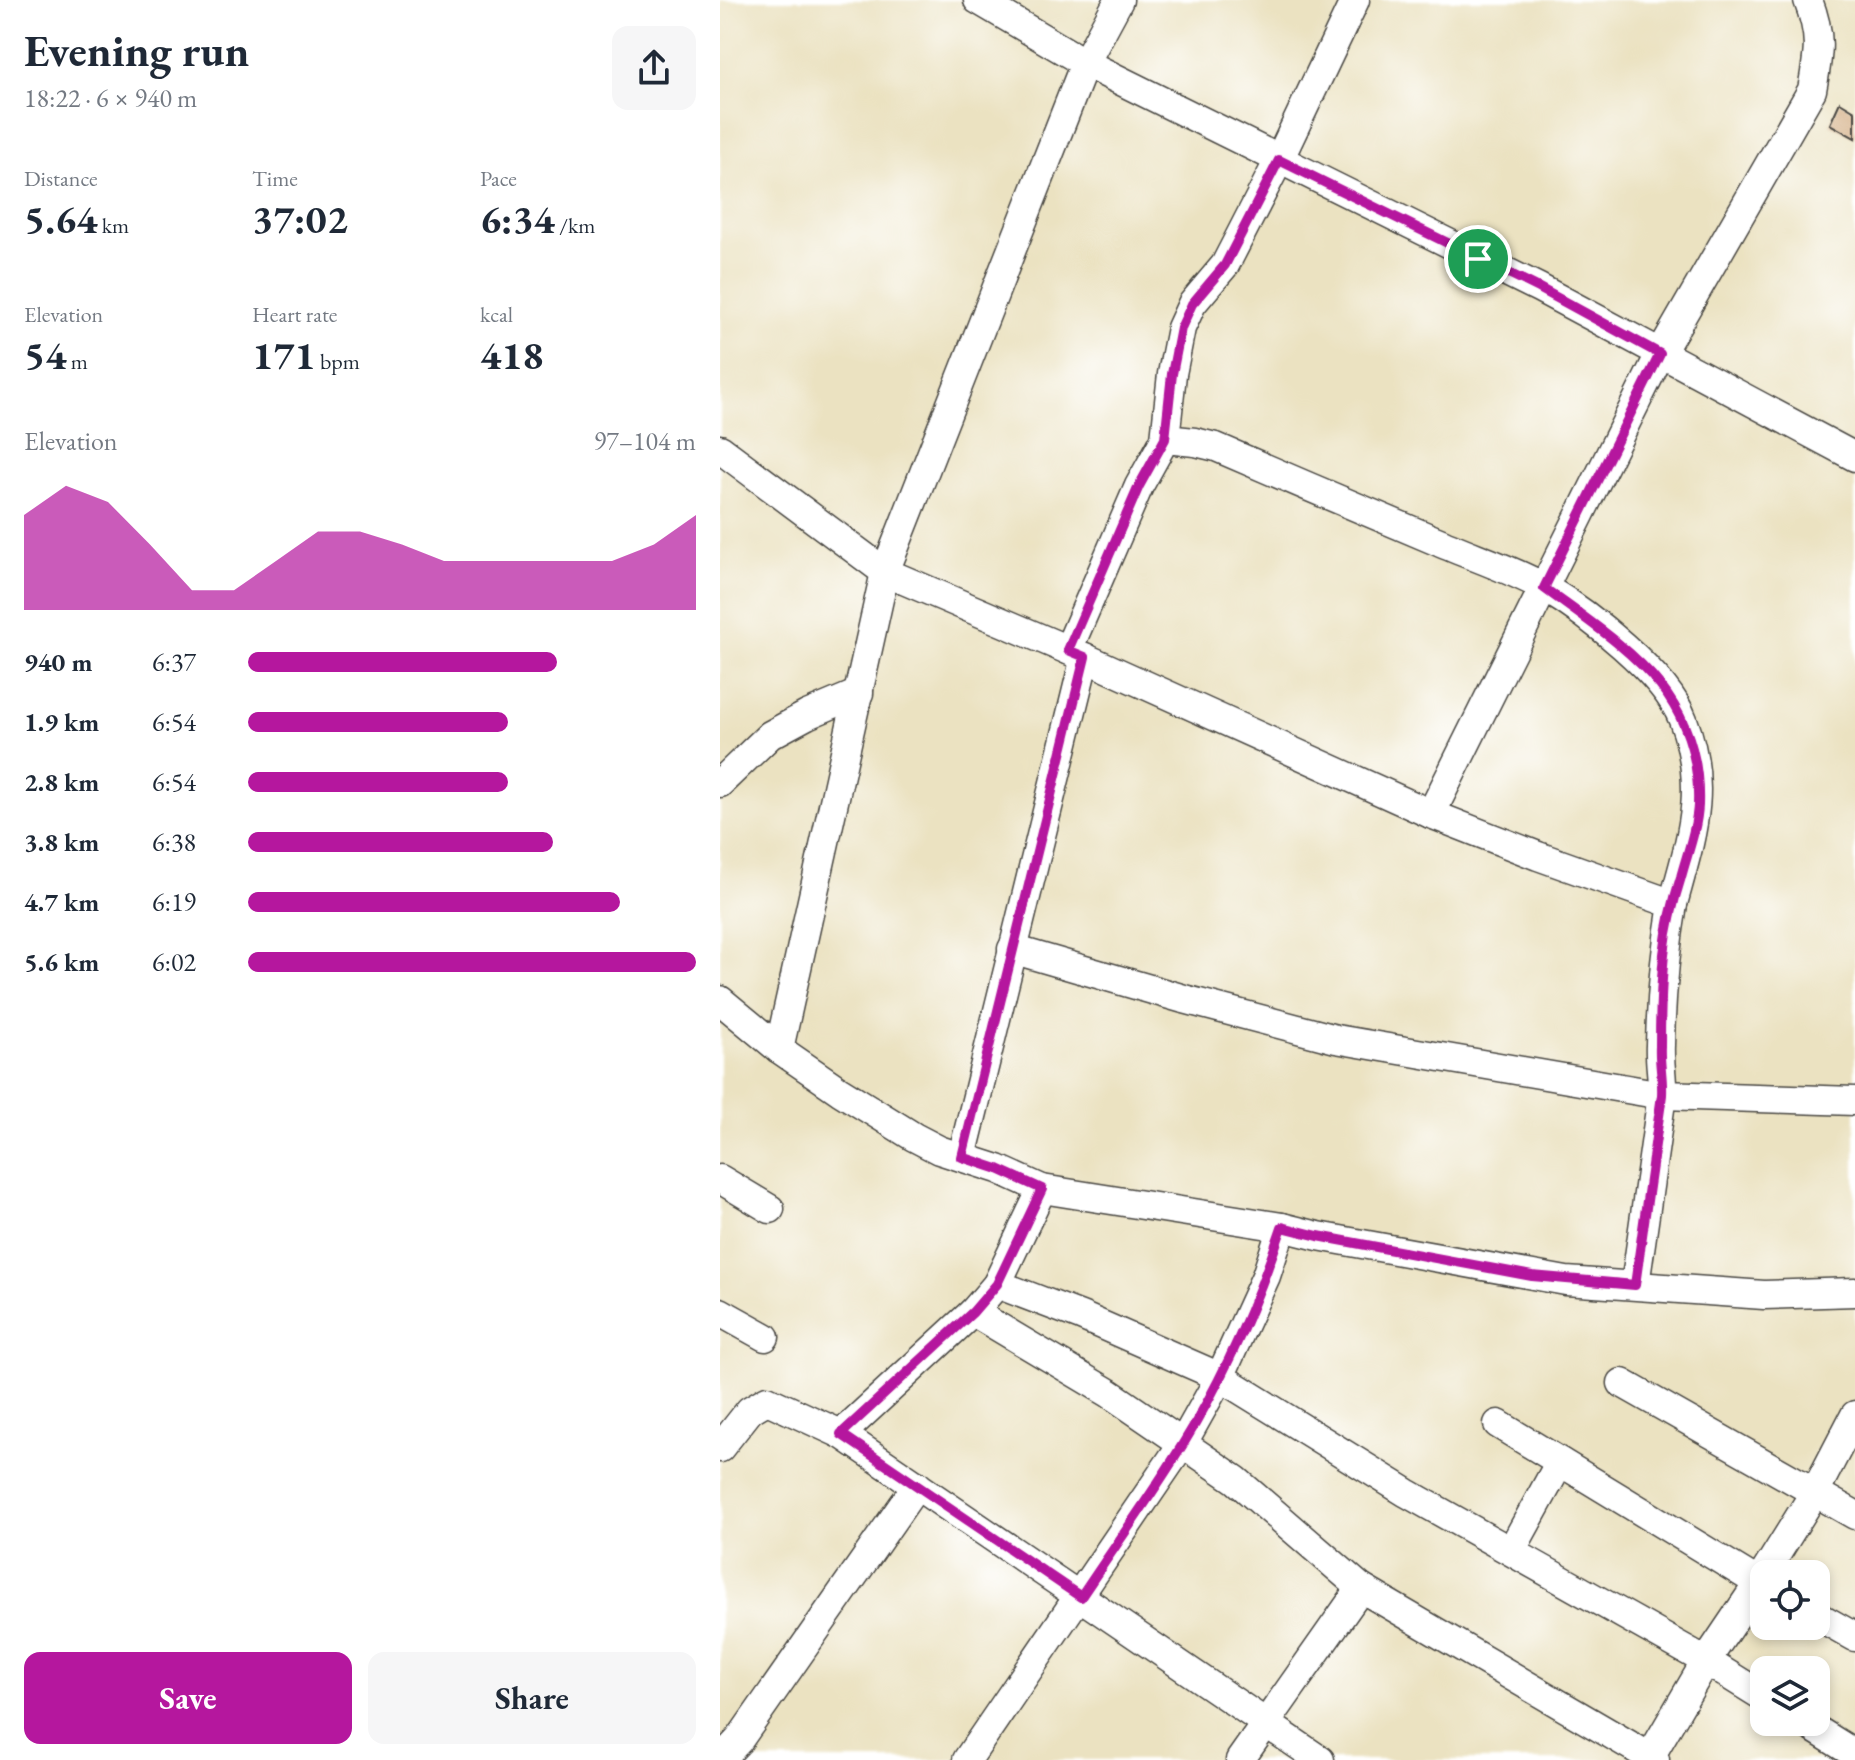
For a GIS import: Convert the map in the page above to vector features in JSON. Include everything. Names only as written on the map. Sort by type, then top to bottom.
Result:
[{"type":"street","points":[[978,0],[1085,63],[1539,288],[1855,457]]},
{"type":"street","points":[[779,1049],[885,572],[1085,63],[1119,0]]},
{"type":"street","points":[[962,1157],[1012,949],[1077,653],[1139,486],[1165,439],[1181,328],[1192,304],[1225,265],[1355,0]]},
{"type":"street","points":[[1431,814],[1660,354],[1812,90],[1818,55],[1818,26],[1808,0]]},
{"type":"street","points":[[1165,439],[1216,447],[1544,588],[1630,651],[1663,688],[1683,718],[1694,757],[1698,806],[1673,904],[1664,955],[1659,1050],[1663,1069],[1662,1095],[1635,1285]]},
{"type":"street","points":[[722,455],[885,572],[1077,653],[1431,814],[1673,904]]},
{"type":"street","points":[[720,783],[770,735],[859,693]]},
{"type":"street","points":[[1012,949],[1336,1039],[1662,1095],[1855,1101]]},
{"type":"street","points":[[720,1000],[779,1049],[914,1137],[939,1150],[998,1169],[1042,1189],[1282,1227],[1532,1276],[1764,1295],[1855,1292]]},
{"type":"street","points":[[720,1179],[770,1209]]},
{"type":"street","points":[[841,1434],[973,1312],[997,1284],[1042,1189]]},
{"type":"street","points":[[967,1760],[1081,1597],[1183,1443],[1220,1377],[1266,1276],[1282,1227]]},
{"type":"street","points":[[997,1284],[1081,1316],[1220,1377],[1407,1493],[1750,1688]]},
{"type":"street","points":[[720,1312],[765,1337]]},
{"type":"street","points":[[973,1312],[1109,1393],[1236,1480],[1361,1588],[1652,1759],[1706,1661],[1750,1598]]},
{"type":"street","points":[[1622,1383],[1855,1515]]},
{"type":"street","points":[[720,1448],[750,1410],[767,1400],[841,1434],[1320,1760]]},
{"type":"street","points":[[1774,1560],[1815,1492],[1855,1415]]},
{"type":"street","points":[[1498,1424],[1750,1572]]},
{"type":"street","points":[[1511,1551],[1560,1462]]},
{"type":"street","points":[[720,1760],[739,1740],[917,1485]]},
{"type":"street","points":[[1240,1760],[1361,1588]]},
{"type":"street","points":[[1830,1623],[1855,1637]]},
{"type":"street","points":[[1826,1736],[1855,1754]]},
{"type":"building","points":[[1840,102],[1855,111],[1855,138],[1830,124]]},
{"type":"route","points":[[1279,160],[1478,259],[1539,288],[1660,354],[1544,588],[1630,651],[1663,688],[1683,718],[1694,757],[1698,806],[1673,904],[1664,955],[1659,1050],[1663,1069],[1662,1095],[1635,1285],[1532,1276],[1282,1227],[1266,1276],[1220,1377],[1183,1443],[1081,1597],[841,1434],[973,1312],[997,1284],[1042,1189],[962,1157],[1085,657],[1068,650],[1139,486],[1165,439],[1181,328],[1192,304],[1225,265],[1279,160]]}]
